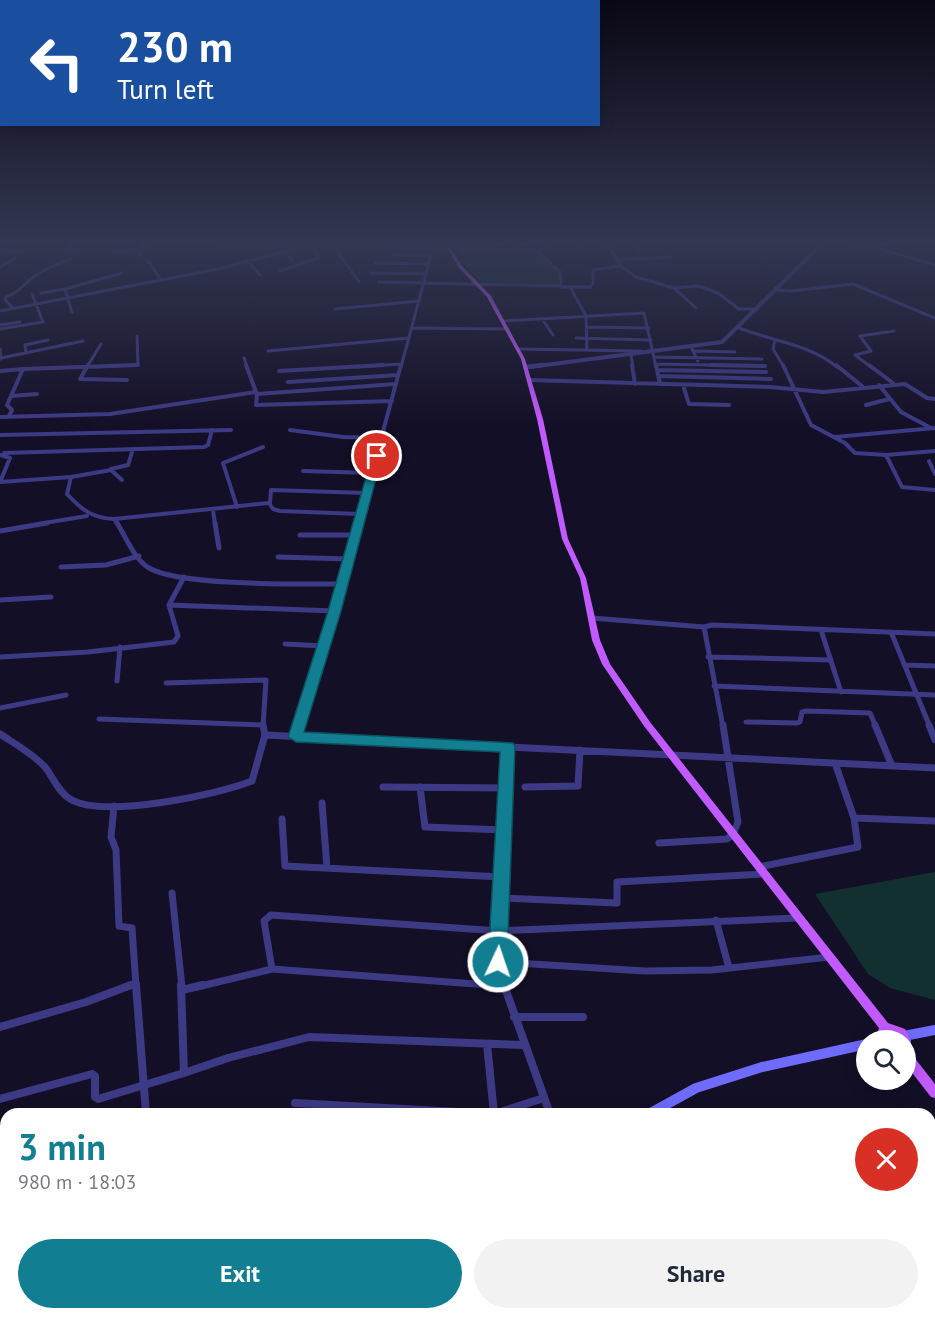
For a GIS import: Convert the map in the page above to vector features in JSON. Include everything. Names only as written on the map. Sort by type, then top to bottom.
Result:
[{"type":"main road","points":[[494,305],[519,349],[526,367],[565,539],[583,578],[596,640],[606,664],[634,706],[829,957],[878,1030]]},
{"type":"main road","points":[[916,1036],[935,1030]]},
{"type":"main road","points":[[660,1108],[696,1088],[762,1067],[856,1046]]},
{"type":"main road","points":[[916,1069],[935,1093]]},
{"type":"street","points":[[10,305],[13,308]]},
{"type":"street","points":[[0,311],[34,305]]},
{"type":"street","points":[[0,327],[42,322],[37,305]]},
{"type":"street","points":[[70,305],[72,312]]},
{"type":"street","points":[[335,309],[382,305]]},
{"type":"street","points":[[296,737],[342,584],[418,305]]},
{"type":"street","points":[[580,305],[586,316],[587,351]]},
{"type":"street","points":[[692,305],[696,308]]},
{"type":"street","points":[[733,305],[740,310],[757,309]]},
{"type":"street","points":[[526,367],[655,354],[722,342],[761,305]]},
{"type":"street","points":[[901,305],[935,318]]},
{"type":"street","points":[[504,321],[645,314],[660,384]]},
{"type":"street","points":[[542,319],[553,335]]},
{"type":"street","points":[[0,327],[20,322]]},
{"type":"street","points":[[587,327],[649,328]]},
{"type":"street","points":[[412,328],[508,329]]},
{"type":"street","points":[[739,328],[799,345],[825,358],[862,387]]},
{"type":"street","points":[[894,331],[859,337],[872,351],[855,355],[895,384]]},
{"type":"street","points":[[0,371],[140,365],[137,336]]},
{"type":"street","points":[[268,351],[409,338]]},
{"type":"street","points":[[576,338],[651,340]]},
{"type":"street","points":[[26,353],[25,345],[48,340]]},
{"type":"street","points":[[775,340],[773,349],[795,388],[811,424],[834,437],[855,453],[886,455],[935,452]]},
{"type":"street","points":[[0,349],[1,359],[83,342]]},
{"type":"street","points":[[101,344],[79,377],[82,379],[127,380]]},
{"type":"street","points":[[519,349],[762,359]]},
{"type":"street","points":[[693,349],[734,351],[748,386]]},
{"type":"street","points":[[693,349],[706,385]]},
{"type":"street","points":[[631,355],[635,384]]},
{"type":"street","points":[[244,358],[256,393],[256,406],[392,401]]},
{"type":"street","points":[[279,371],[401,363]]},
{"type":"street","points":[[657,364],[765,366]]},
{"type":"street","points":[[9,416],[12,410],[7,405],[23,369]]},
{"type":"street","points":[[658,370],[766,372]]},
{"type":"street","points":[[288,382],[398,375]]},
{"type":"street","points":[[659,376],[771,379]]},
{"type":"street","points":[[530,380],[748,386],[823,392],[895,384],[908,385],[927,398],[935,399]]},
{"type":"street","points":[[0,417],[110,414],[256,393],[396,384]]},
{"type":"street","points":[[683,385],[689,397],[688,403],[729,405]]},
{"type":"street","points":[[879,385],[901,412],[934,428]]},
{"type":"street","points":[[11,396],[38,394]]},
{"type":"street","points":[[866,405],[889,399]]},
{"type":"street","points":[[834,437],[934,428]]},
{"type":"street","points":[[0,454],[207,446],[212,430]]},
{"type":"street","points":[[0,435],[231,430]]},
{"type":"street","points":[[290,430],[343,437],[382,438]]},
{"type":"street","points":[[237,507],[223,463],[263,447]]},
{"type":"street","points":[[0,454],[9,458],[0,482],[71,477],[128,465],[133,449]]},
{"type":"street","points":[[886,455],[902,487],[935,490]]},
{"type":"street","points":[[929,461],[934,471]]},
{"type":"street","points":[[107,470],[113,471],[122,480]]},
{"type":"street","points":[[303,471],[372,473]]},
{"type":"street","points":[[71,477],[67,494],[87,516]]},
{"type":"street","points":[[360,514],[280,512],[273,510],[270,503],[272,490],[366,493]]},
{"type":"street","points":[[0,531],[87,516],[114,519],[270,503]]},
{"type":"street","points":[[213,510],[219,548]]},
{"type":"street","points":[[114,519],[151,569],[184,577],[342,584]]},
{"type":"street","points":[[300,535],[354,535]]},
{"type":"street","points":[[61,567],[108,564],[140,556]]},
{"type":"street","points":[[278,557],[349,559]]},
{"type":"street","points":[[0,657],[88,652],[177,640],[169,605],[184,577]]},
{"type":"street","points":[[0,600],[51,597]]},
{"type":"street","points":[[169,605],[334,611]]},
{"type":"street","points":[[592,618],[705,627],[935,634]]},
{"type":"street","points":[[659,843],[726,839],[733,834],[738,822],[729,757],[708,657],[705,627]]},
{"type":"street","points":[[821,630],[841,692]]},
{"type":"street","points":[[891,632],[933,730],[935,740]]},
{"type":"street","points":[[285,644],[324,646]]},
{"type":"street","points":[[117,681],[120,647]]},
{"type":"street","points":[[708,657],[831,660]]},
{"type":"street","points":[[904,665],[935,666]]},
{"type":"street","points":[[0,734],[39,760],[51,773],[64,795],[72,800],[94,806],[114,806],[198,796],[242,786],[252,780],[265,735],[263,725],[266,680],[166,683]]},
{"type":"street","points":[[714,686],[935,695]]},
{"type":"street","points":[[0,708],[66,695]]},
{"type":"street","points":[[746,722],[797,723],[800,722],[802,712],[807,711],[870,713],[892,766]]},
{"type":"street","points":[[99,719],[263,725]]},
{"type":"street","points":[[265,735],[671,753],[935,768]]},
{"type":"street","points":[[508,747],[498,962],[502,986],[548,1108]]},
{"type":"street","points":[[525,787],[578,786],[580,750]]},
{"type":"street","points":[[759,867],[858,847],[854,818],[835,763]]},
{"type":"street","points":[[383,787],[506,788]]},
{"type":"street","points":[[420,787],[425,827],[504,830]]},
{"type":"street","points":[[322,802],[327,868]]},
{"type":"street","points":[[114,806],[111,837],[116,850],[119,926],[132,928],[146,1108]]},
{"type":"street","points":[[854,818],[935,821]]},
{"type":"street","points":[[282,819],[285,866],[502,877]]},
{"type":"street","points":[[501,898],[617,903],[618,882],[764,874]]},
{"type":"street","points":[[172,893],[182,990],[183,1073]]},
{"type":"street","points":[[272,969],[264,921],[271,915],[499,931],[798,918]]},
{"type":"street","points":[[717,920],[729,968]]},
{"type":"street","points":[[498,962],[645,971],[729,968],[829,957]]},
{"type":"street","points":[[182,990],[272,969],[502,986]]},
{"type":"street","points":[[0,1027],[54,1012],[136,983]]},
{"type":"street","points":[[514,1017],[526,1015],[583,1017]]},
{"type":"street","points":[[0,1099],[92,1074],[95,1076],[96,1099],[228,1058],[309,1037],[524,1046]]},
{"type":"street","points":[[487,1044],[493,1108]]},
{"type":"street","points":[[513,1108],[544,1098]]},
{"type":"street","points":[[295,1103],[385,1108]]},
{"type":"green space","points":[[935,872],[935,1000],[890,988],[868,974],[815,894]]},
{"type":"route","points":[[377,456],[296,737],[508,747],[498,962]]}]
